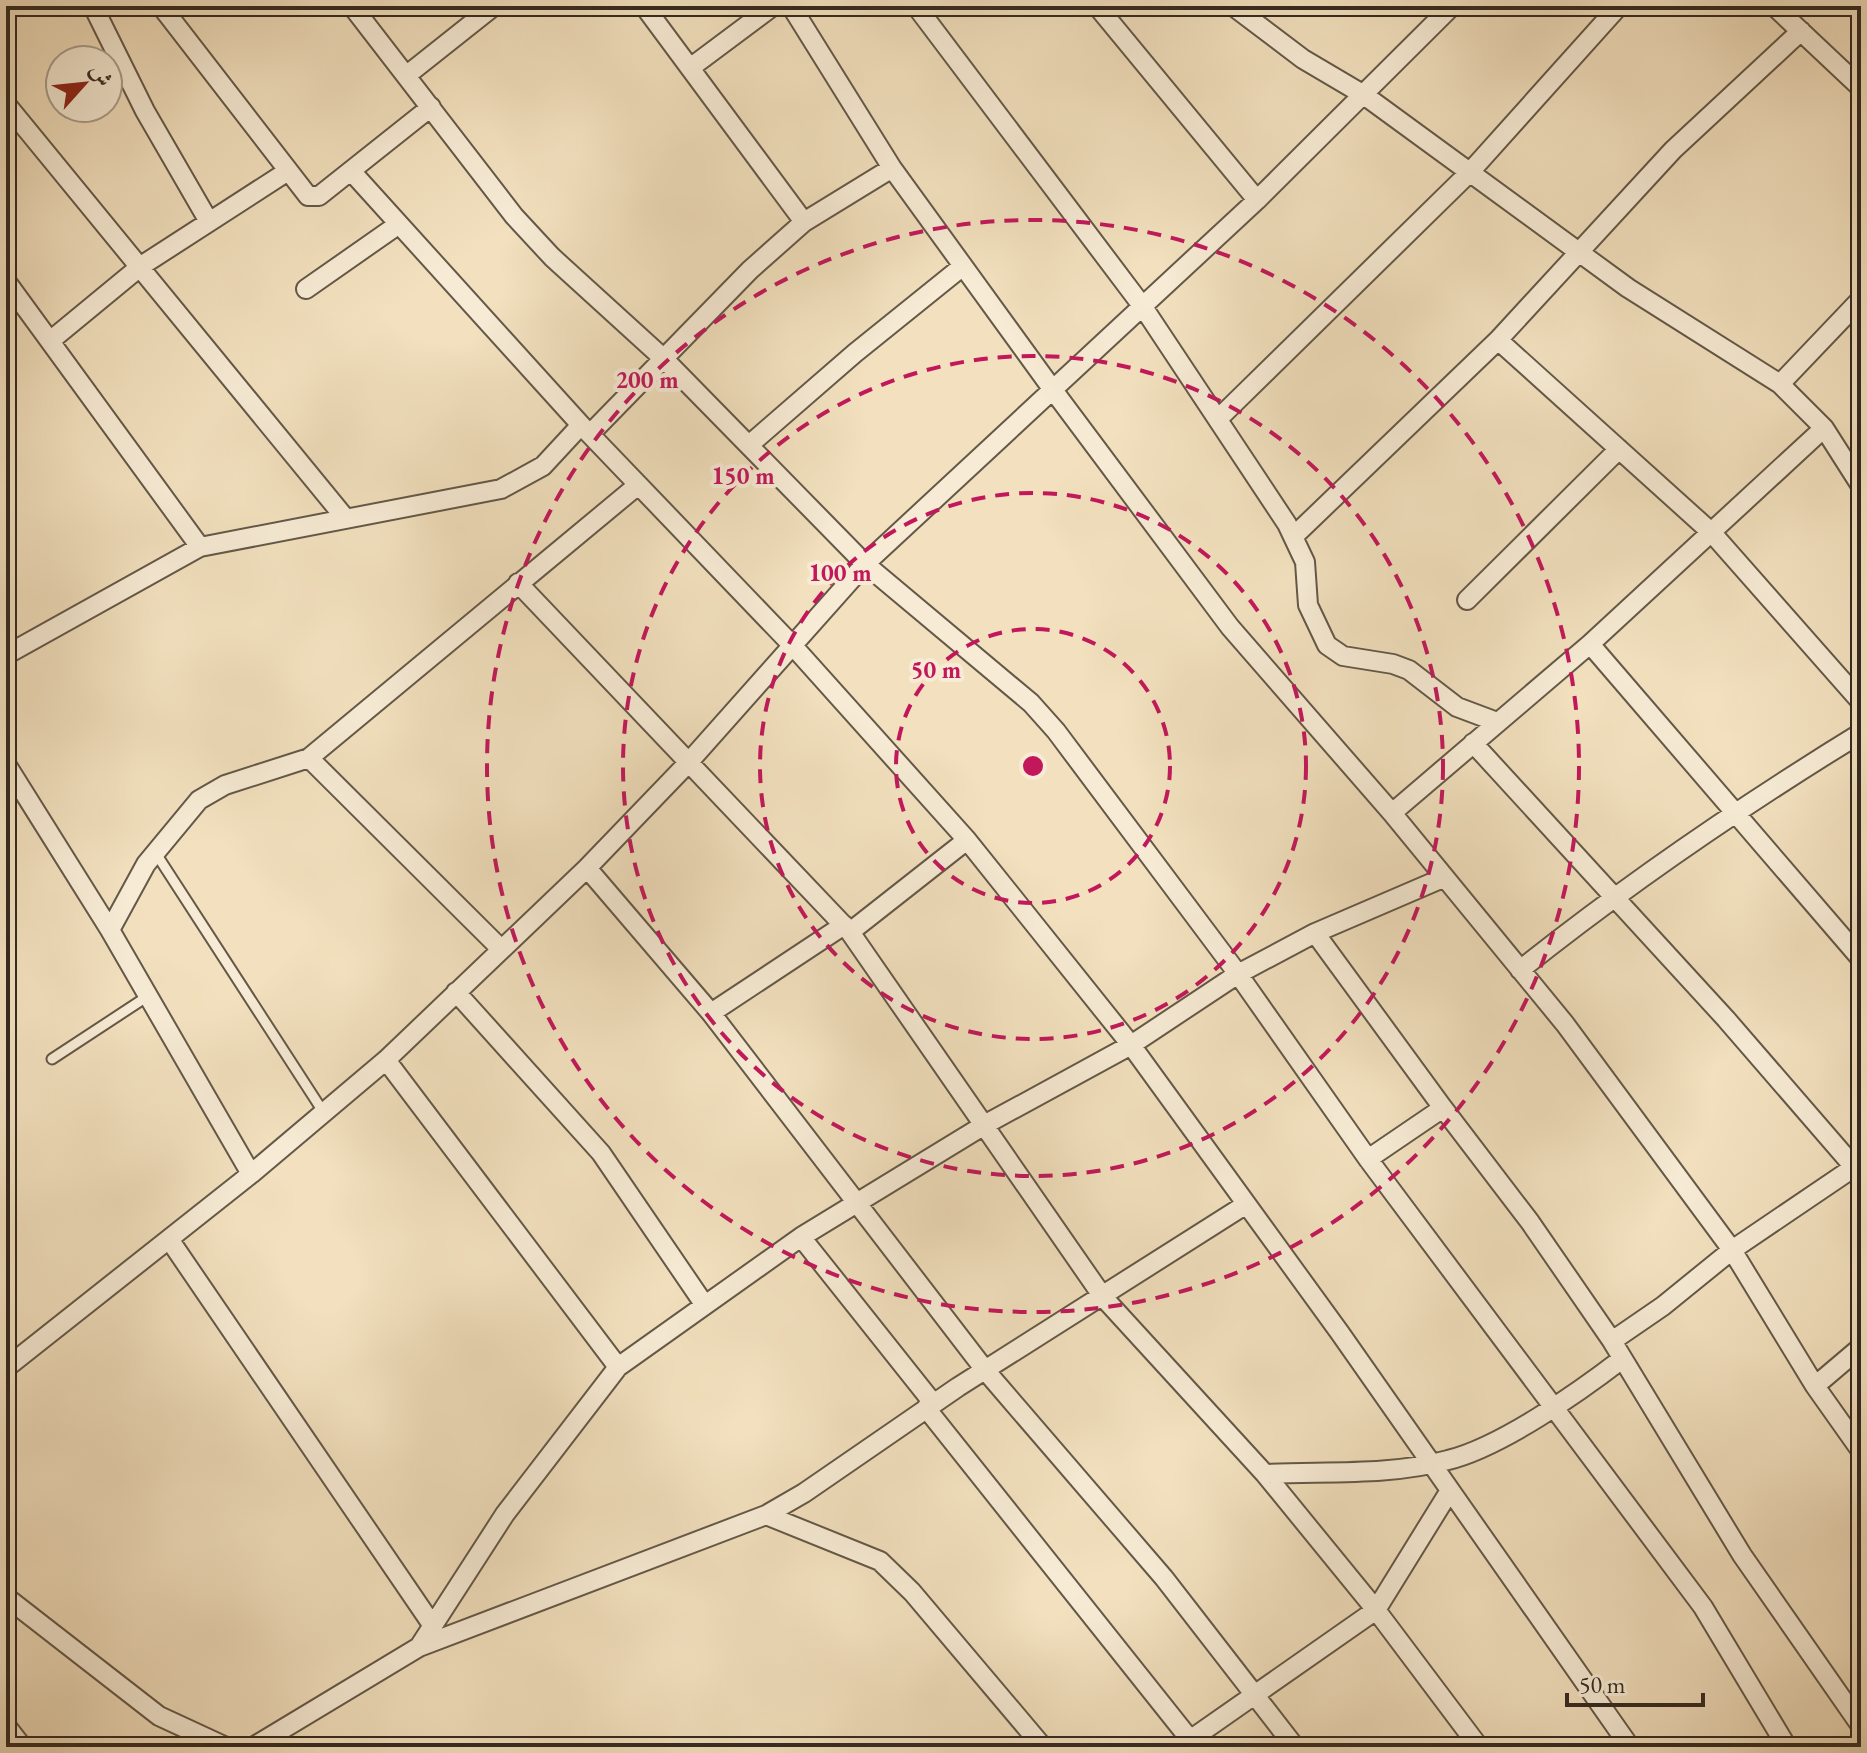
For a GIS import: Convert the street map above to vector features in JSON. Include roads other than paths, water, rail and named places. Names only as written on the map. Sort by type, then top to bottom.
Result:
[{"type":"street","points":[[93,6],[145,111],[208,220]]},
{"type":"street","points":[[161,6],[288,171],[313,198],[431,107]]},
{"type":"street","points":[[352,6],[514,216],[552,257],[664,359],[865,564],[1031,703],[1238,974],[1368,1159],[1703,1607],[1787,1747]]},
{"type":"street","points":[[407,75],[494,6]]},
{"type":"street","points":[[644,6],[804,222]]},
{"type":"street","points":[[690,68],[773,6]]},
{"type":"street","points":[[791,6],[892,168],[1053,390],[1230,627],[1392,813],[1565,1024],[1732,1250],[1815,1386],[1861,1451]]},
{"type":"street","points":[[916,6],[1143,307],[1294,536],[1305,562],[1308,605],[1327,645],[1343,656],[1409,670],[1457,707],[1497,722]]},
{"type":"street","points":[[1097,6],[1257,200]]},
{"type":"street","points":[[1233,6],[1303,59],[1364,95],[1628,288],[1780,384],[1824,428],[1861,486]]},
{"type":"street","points":[[6,1368],[251,1174],[386,1060],[587,868],[688,763],[865,564],[1257,200],[1452,6]]},
{"type":"street","points":[[1218,419],[1470,172],[1619,6]]},
{"type":"street","points":[[1774,6],[1861,88]]},
{"type":"street","points":[[1294,536],[1498,340],[1673,150],[1801,31]]},
{"type":"street","points":[[6,104],[346,519]]},
{"type":"street","points":[[6,655],[200,547],[501,489],[543,466],[664,359],[750,270],[804,222],[892,168]]},
{"type":"street","points":[[50,341],[141,266],[288,171]]},
{"type":"street","points":[[351,171],[585,430],[793,646],[967,840],[1131,1045],[1340,1333],[1630,1747]]},
{"type":"street","points":[[306,289],[399,224]]},
{"type":"street","points":[[749,445],[855,353],[963,266]]},
{"type":"street","points":[[6,281],[200,547]]},
{"type":"street","points":[[1780,384],[1861,299]]},
{"type":"street","points":[[6,313],[23,305]]},
{"type":"street","points":[[1498,340],[1712,533],[1861,702]]},
{"type":"street","points":[[1392,813],[1590,644],[1824,428]]},
{"type":"street","points":[[1467,600],[1619,449]]},
{"type":"street","points":[[110,930],[155,852],[199,800],[225,785],[309,758],[638,485]]},
{"type":"street","points":[[518,583],[847,928],[986,1124],[1103,1297],[1265,1474],[1376,1610],[1479,1747]]},
{"type":"street","points":[[1590,644],[1861,959]]},
{"type":"street","points":[[1520,970],[1614,896],[1734,812],[1861,733]]},
{"type":"street","points":[[1473,743],[1726,1019],[1857,1171],[1732,1250],[1663,1306],[1612,1341]]},
{"type":"street","points":[[309,758],[501,949]]},
{"type":"street","points":[[6,764],[110,930],[251,1174]]},
{"type":"street","points":[[711,1013],[847,928],[967,840]]},
{"type":"street","points":[[587,868],[711,1013],[985,1370],[1164,1578],[1295,1747]]},
{"type":"street","points":[[419,1647],[505,1514],[618,1367],[801,1237],[986,1124],[1131,1045],[1238,974],[1315,933],[1443,878]]},
{"type":"street","points":[[1315,933],[1530,1222],[1612,1341],[1742,1555],[1861,1726]]},
{"type":"street","points":[[456,992],[601,1153],[704,1304]]},
{"type":"street","points":[[386,1060],[618,1367]]},
{"type":"street","points":[[1368,1159],[1443,1108]]},
{"type":"street","points":[[253,1747],[419,1647],[766,1515],[804,1493],[985,1370],[1245,1205]]},
{"type":"street","points":[[801,1237],[1188,1744],[1376,1610],[1449,1492]]},
{"type":"street","points":[[169,1239],[433,1626]]},
{"type":"street","points":[[1815,1386],[1861,1347]]},
{"type":"street","points":[[1265,1474],[1429,1464],[1476,1449],[1554,1407],[1622,1359]]},
{"type":"street","points":[[766,1515],[880,1561],[912,1592],[1043,1747]]},
{"type":"street","points":[[6,1597],[159,1716],[226,1747]]},
{"type":"street","points":[[6,1729],[20,1747]]},
{"type":"lane","points":[[155,852],[324,1113]]},
{"type":"lane","points":[[52,1059],[148,996]]}]
